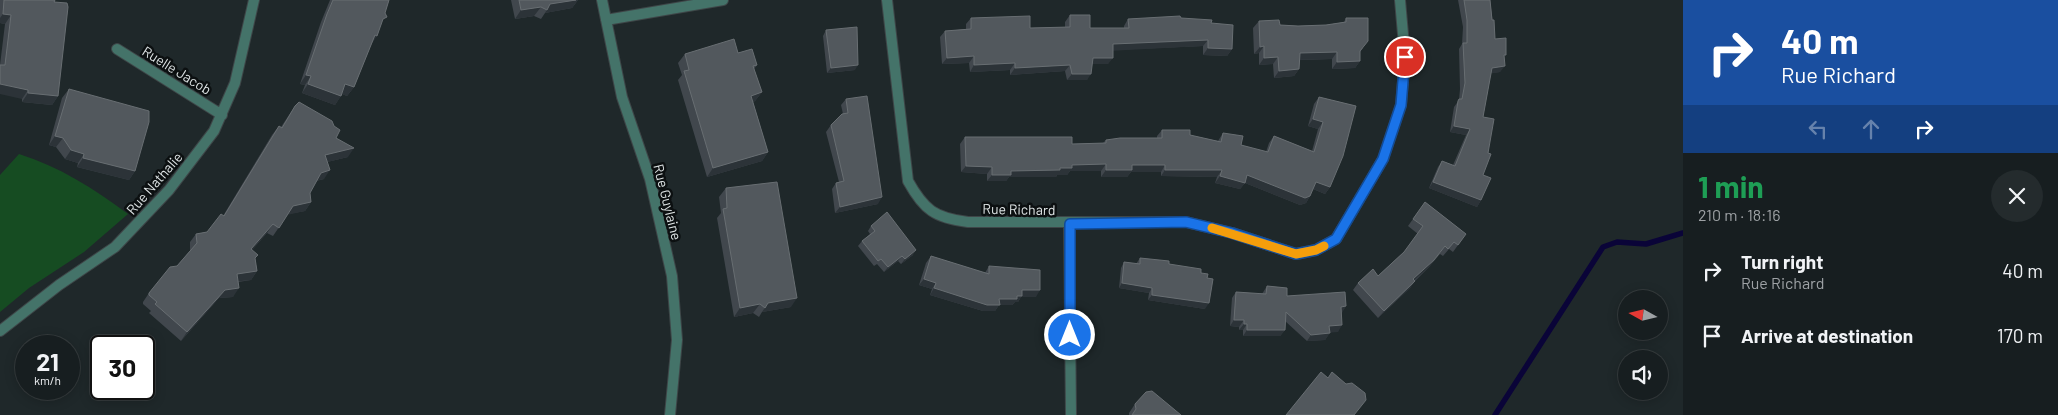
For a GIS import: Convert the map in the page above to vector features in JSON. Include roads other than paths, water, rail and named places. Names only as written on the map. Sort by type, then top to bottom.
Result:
[{"type":"street","name":"Rue Nathalie","points":[[0,331],[59,285],[115,247],[169,190],[214,131],[222,115],[235,83],[254,0]]},
{"type":"street","name":"Rue Guylaine","points":[[602,0],[622,98],[650,179],[672,276],[678,340],[670,415]]},
{"type":"street","points":[[606,20],[723,0]]},
{"type":"street","name":"Rue Richard","points":[[887,0],[908,180],[917,198],[929,210],[947,219],[968,222],[1070,224],[1186,222],[1232,233],[1296,254],[1316,250],[1336,239],[1383,159],[1401,105],[1405,57],[1400,0]]},
{"type":"street","name":"Ruelle Jacob","points":[[117,49],[222,115]]},
{"type":"street","points":[[1070,224],[1071,415]]},
{"type":"waterway","points":[[1495,415],[1603,247],[1617,242],[1646,244],[1683,233]]}]
